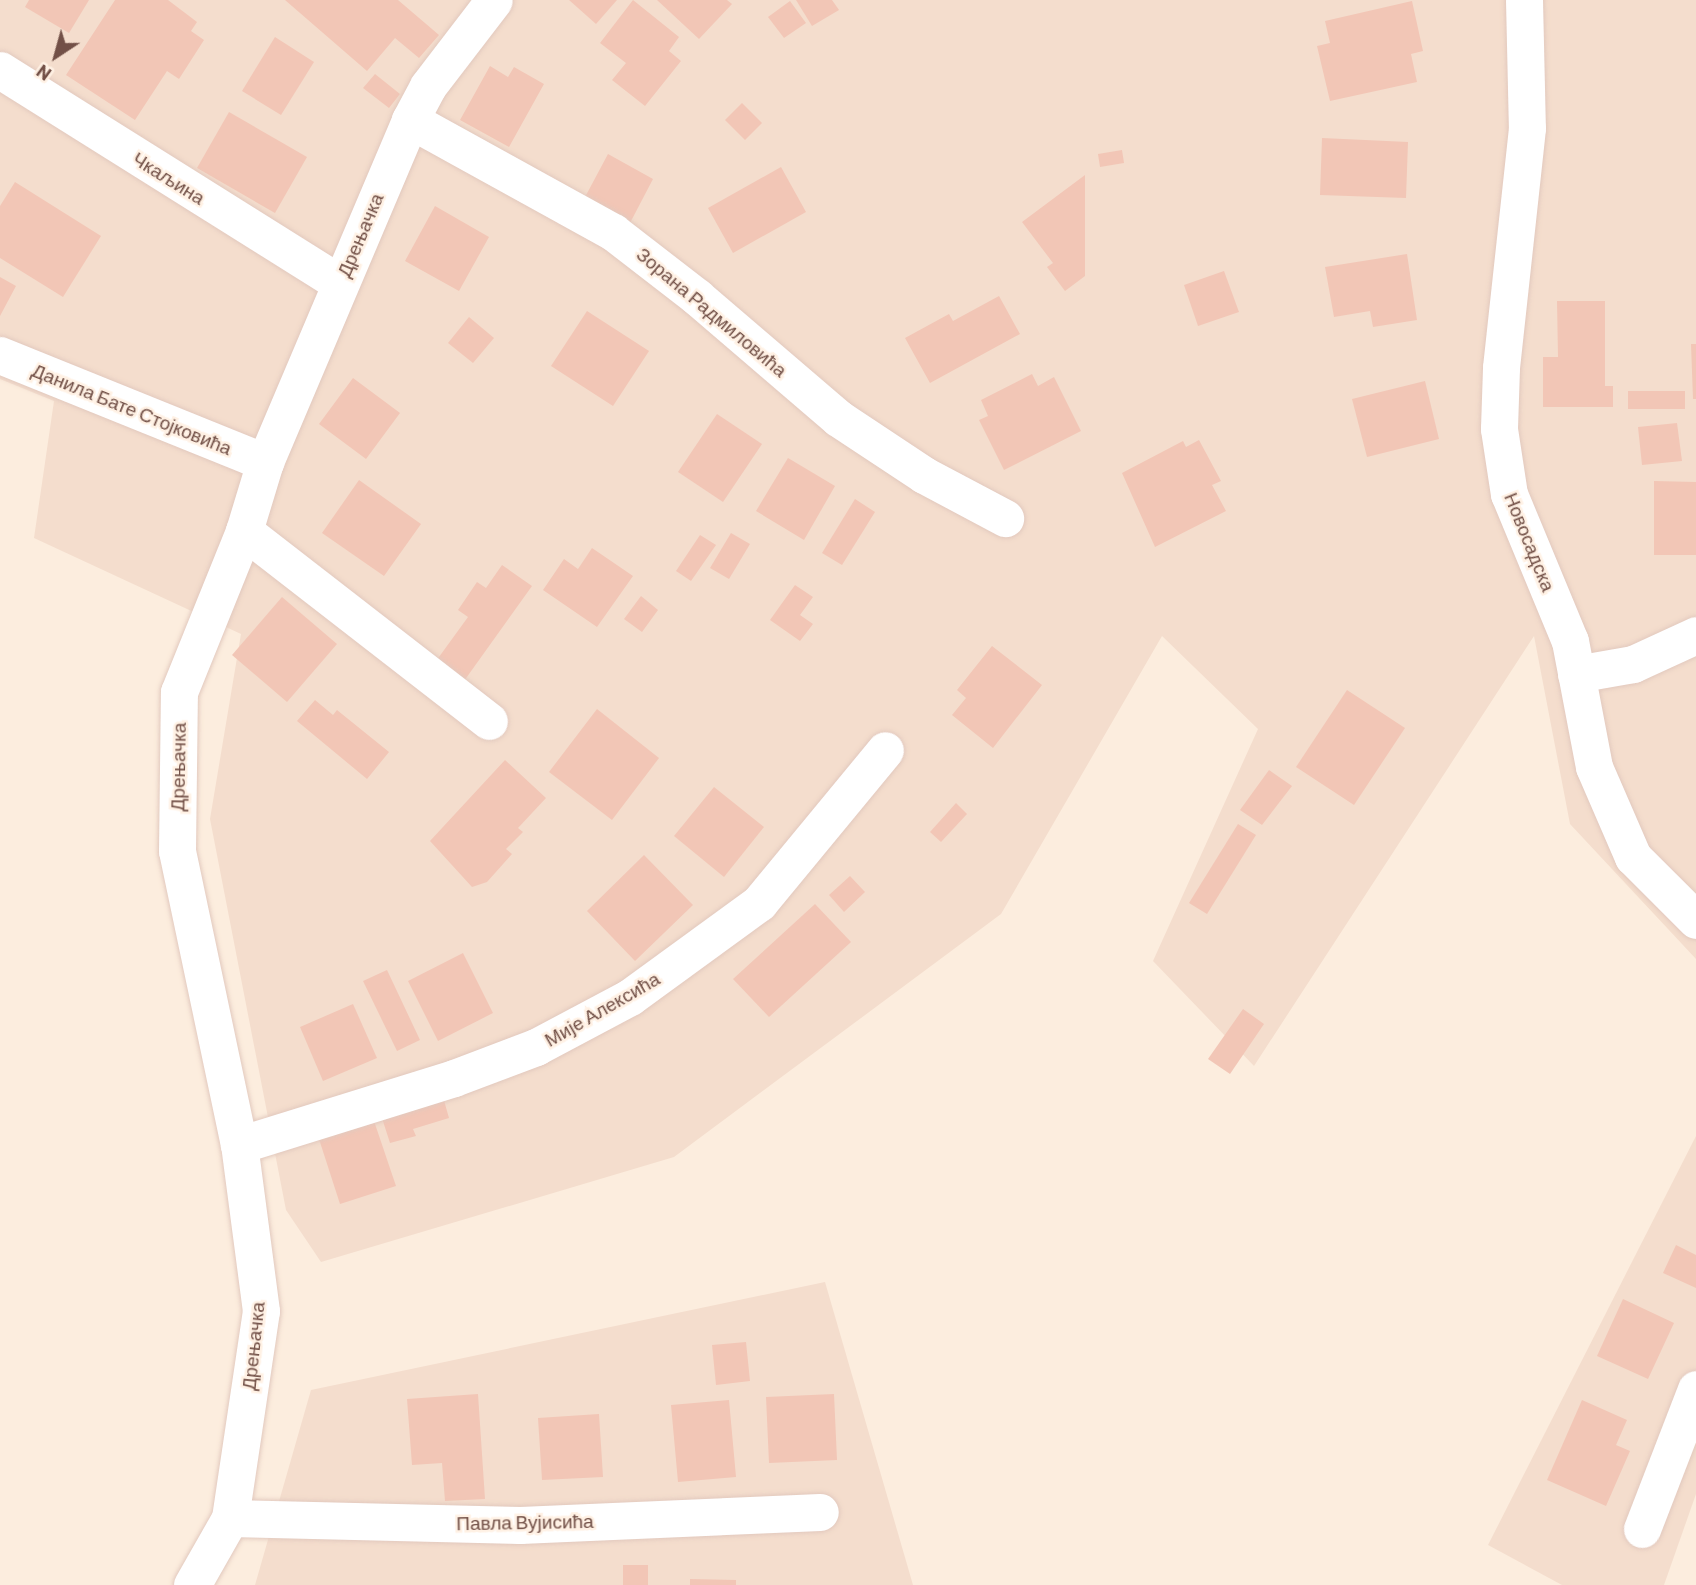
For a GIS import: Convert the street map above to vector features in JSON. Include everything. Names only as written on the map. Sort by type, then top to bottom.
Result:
[{"type":"street","name":"Дрењачка","points":[[192,1585],[230,1518],[261,1311],[239,1144],[177,851],[179,692],[244,531],[265,462],[410,120],[428,86],[494,0]]},
{"type":"street","name":"Новосадска","points":[[1524,0],[1527,128],[1501,368],[1499,429],[1508,494],[1570,641],[1594,767],[1633,857],[1696,920]]},
{"type":"street","name":"Чкаљина","points":[[0,70],[340,283]]},
{"type":"street","name":"Зорана Радмиловића","points":[[410,120],[613,232],[698,297],[838,418],[924,475],[1005,518]]},
{"type":"street","name":"Данила Бате Стојковића","points":[[0,355],[265,462]]},
{"type":"street","points":[[244,531],[489,721]]},
{"type":"street","points":[[1577,674],[1633,664],[1696,635]]},
{"type":"street","name":"Мије Алексића","points":[[239,1144],[454,1078],[536,1047],[630,997],[759,903],[885,750]]},
{"type":"street","points":[[1642,1530],[1696,1389]]},
{"type":"street","name":"Павла Вујисића","points":[[230,1518],[520,1525],[820,1512]]},
{"type":"shaded area","points":[[0,0],[1696,0],[1696,959],[1570,824],[1534,636],[1254,1066],[1153,961],[1258,729],[1162,636],[1001,914],[674,1157],[321,1262],[286,1210],[210,819],[241,634],[34,538],[54,401],[0,379]]},
{"type":"shaded area","points":[[1696,1136],[1696,1494],[1664,1585],[1562,1585],[1488,1545]]},
{"type":"shaded area","points":[[825,1282],[913,1585],[255,1585],[311,1390]]},
{"type":"building","points":[[29,0],[89,0],[69,33],[25,7]]},
{"type":"building","points":[[115,0],[168,0],[197,22],[191,31],[204,40],[179,79],[167,71],[135,120],[66,75]]},
{"type":"building","points":[[285,0],[398,0],[439,35],[419,58],[395,38],[367,71]]},
{"type":"building","points":[[569,0],[617,0],[596,24]]},
{"type":"building","points":[[633,0],[679,37],[669,51],[681,61],[645,106],[612,80],[626,63],[600,43]]},
{"type":"building","points":[[657,0],[727,0],[732,4],[699,39]]},
{"type":"building","points":[[796,0],[832,0],[839,10],[812,26]]},
{"type":"building","points":[[790,1],[806,23],[784,38],[768,17]]},
{"type":"building","points":[[1412,1],[1423,51],[1411,54],[1417,82],[1330,101],[1317,46],[1330,43],[1325,21]]},
{"type":"building","points":[[275,37],[314,62],[281,115],[242,91]]},
{"type":"building","points":[[490,66],[508,77],[514,67],[544,84],[509,147],[460,120]]},
{"type":"building","points":[[375,74],[400,94],[389,108],[363,88]]},
{"type":"building","points":[[742,103],[762,123],[745,140],[725,120]]},
{"type":"building","points":[[229,112],[307,157],[275,213],[197,168]]},
{"type":"building","points":[[1322,138],[1408,142],[1406,198],[1320,195]]},
{"type":"building","points":[[1122,150],[1124,163],[1100,167],[1098,154]]},
{"type":"building","points":[[608,154],[653,179],[630,223],[584,199]]},
{"type":"building","points":[[781,167],[806,212],[733,253],[708,208]]},
{"type":"building","points":[[1085,175],[1085,276],[1065,291],[1047,267],[1053,263],[1022,222]]},
{"type":"building","points":[[15,182],[101,236],[63,297],[0,258],[0,206]]},
{"type":"building","points":[[435,206],[489,237],[459,291],[405,261]]},
{"type":"building","points":[[1407,254],[1417,320],[1373,327],[1370,311],[1334,317],[1325,267]]},
{"type":"building","points":[[1224,271],[1239,312],[1198,326],[1184,285]]},
{"type":"building","points":[[0,277],[16,286],[0,316]]},
{"type":"building","points":[[999,296],[1020,334],[930,383],[905,338],[949,314],[953,321]]},
{"type":"building","points":[[1557,301],[1605,301],[1605,386],[1613,386],[1613,407],[1543,407],[1543,357],[1558,357]]},
{"type":"building","points":[[587,311],[649,351],[613,406],[551,366]]},
{"type":"building","points":[[469,317],[494,338],[473,363],[448,343]]},
{"type":"building","points":[[1691,344],[1696,344],[1696,399],[1693,399]]},
{"type":"building","points":[[1032,374],[1038,386],[1054,377],[1081,431],[1004,470],[979,420],[988,416],[981,400]]},
{"type":"building","points":[[353,378],[400,413],[366,459],[319,424]]},
{"type":"building","points":[[1425,381],[1439,439],[1367,457],[1352,399]]},
{"type":"building","points":[[1628,391],[1685,391],[1685,409],[1628,409]]},
{"type":"building","points":[[717,414],[762,444],[723,502],[678,472]]},
{"type":"building","points":[[1677,423],[1682,461],[1642,465],[1638,427]]},
{"type":"building","points":[[1199,440],[1221,481],[1212,485],[1226,511],[1155,547],[1122,473],[1183,441],[1186,447]]},
{"type":"building","points":[[788,458],[835,486],[804,540],[756,511]]},
{"type":"building","points":[[359,480],[421,524],[384,576],[322,533]]},
{"type":"building","points":[[1654,481],[1696,482],[1696,555],[1654,555]]},
{"type":"building","points":[[855,499],[875,512],[842,565],[822,553]]},
{"type":"building","points":[[731,533],[750,544],[729,579],[710,568]]},
{"type":"building","points":[[700,535],[716,545],[691,581],[676,571]]},
{"type":"building","points":[[592,548],[633,576],[597,627],[543,590],[564,559],[578,569]]},
{"type":"building","points":[[502,565],[532,586],[459,688],[431,668],[468,617],[458,610],[477,582],[486,588]]},
{"type":"building","points":[[795,585],[813,597],[800,615],[813,624],[800,641],[770,620]]},
{"type":"building","points":[[641,596],[658,610],[642,632],[624,619]]},
{"type":"building","points":[[282,597],[337,644],[287,702],[232,655]]},
{"type":"building","points":[[992,646],[1042,685],[993,748],[952,715],[966,698],[957,690]]},
{"type":"building","points":[[1347,690],[1405,728],[1354,805],[1296,767]]},
{"type":"building","points":[[315,700],[333,715],[337,710],[389,752],[367,779],[297,721]]},
{"type":"building","points":[[597,709],[659,758],[612,820],[549,772]]},
{"type":"building","points":[[505,760],[546,798],[518,828],[523,832],[506,849],[512,854],[487,882],[472,887],[430,841]]},
{"type":"building","points":[[1269,770],[1292,786],[1262,825],[1240,810]]},
{"type":"building","points":[[714,787],[764,827],[724,877],[674,836]]},
{"type":"building","points":[[956,803],[967,814],[941,842],[930,832]]},
{"type":"building","points":[[1238,824],[1256,835],[1207,914],[1189,903]]},
{"type":"building","points":[[644,855],[693,905],[635,961],[587,911]]},
{"type":"building","points":[[850,876],[865,892],[844,912],[829,895]]},
{"type":"building","points":[[815,904],[851,942],[769,1017],[733,979]]},
{"type":"building","points":[[463,953],[493,1013],[438,1041],[408,981]]},
{"type":"building","points":[[387,970],[420,1040],[397,1051],[363,981]]},
{"type":"building","points":[[353,1004],[377,1058],[323,1081],[300,1027]]},
{"type":"building","points":[[1243,1009],[1264,1024],[1230,1074],[1208,1059]]},
{"type":"building","points":[[443,1097],[449,1118],[413,1129],[416,1136],[390,1143],[381,1115]]},
{"type":"building","points":[[374,1121],[396,1186],[340,1204],[319,1139]]},
{"type":"building","points":[[1676,1245],[1696,1255],[1696,1288],[1663,1273]]},
{"type":"building","points":[[1623,1299],[1674,1323],[1648,1379],[1597,1356]]},
{"type":"building","points":[[746,1342],[750,1381],[716,1385],[712,1345]]},
{"type":"building","points":[[478,1394],[485,1499],[445,1501],[442,1463],[412,1465],[407,1399]]},
{"type":"building","points":[[834,1394],[837,1460],[769,1463],[766,1397]]},
{"type":"building","points":[[729,1400],[736,1477],[678,1482],[671,1405]]},
{"type":"building","points":[[1582,1400],[1627,1420],[1616,1445],[1630,1451],[1606,1506],[1547,1480]]},
{"type":"building","points":[[599,1414],[603,1477],[542,1480],[538,1418]]},
{"type":"building","points":[[623,1565],[648,1565],[648,1585],[623,1585]]},
{"type":"building","points":[[690,1579],[736,1580],[736,1585],[690,1585]]}]
